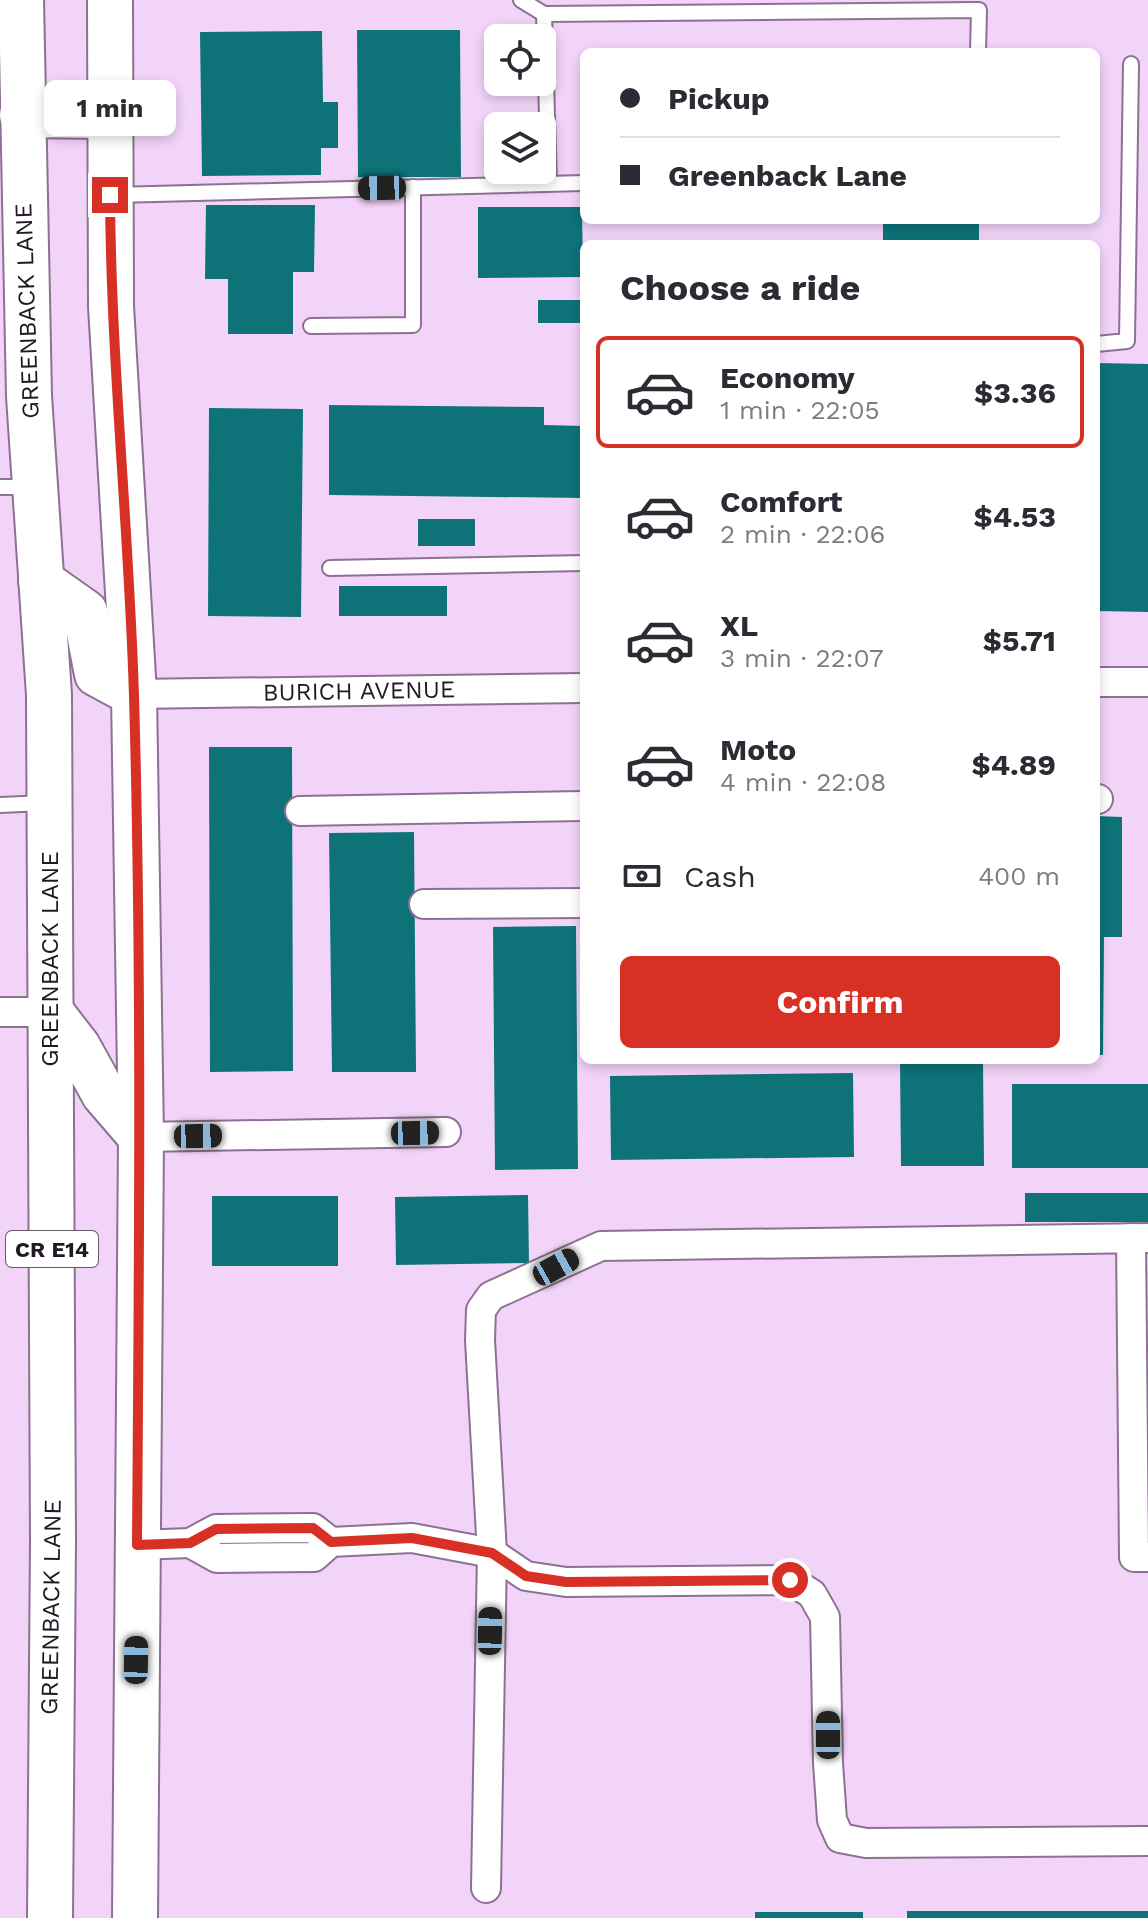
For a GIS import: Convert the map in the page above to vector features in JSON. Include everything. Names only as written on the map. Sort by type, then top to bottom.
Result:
[{"type":"main road","name":"GREENBACK LANE","points":[[21,0],[17,487],[41,581],[49,695],[53,1541],[50,1918]]},
{"type":"main road","points":[[110,0],[111,306],[134,694],[141,1137],[135,1918]]},
{"type":"main road","points":[[22,115],[110,116]]},
{"type":"main road","points":[[41,581],[85,612],[97,674],[134,694]]},
{"type":"main road","points":[[51,1012],[78,1047],[104,1094],[141,1137]]},
{"type":"street","points":[[1100,682],[1148,682]]},
{"type":"street","name":"BURICH AVENUE","points":[[134,694],[580,688]]},
{"type":"street","points":[[300,811],[580,806]]},
{"type":"street","points":[[424,904],[580,903]]},
{"type":"street","points":[[0,1012],[51,1012]]},
{"type":"street","points":[[141,1137],[446,1132]]},
{"type":"street","points":[[486,1888],[492,1553],[480,1340],[481,1310],[491,1296],[601,1246],[1139,1238],[1134,1557],[1148,1557]]},
{"type":"street","points":[[137,1545],[190,1543],[216,1529],[313,1528],[331,1542],[412,1538],[492,1553],[526,1576],[566,1582],[790,1580],[812,1594],[825,1617],[830,1792],[832,1820],[840,1838],[866,1843],[1148,1841]]},
{"type":"lane","points":[[521,0],[544,14],[979,10],[978,48]]},
{"type":"lane","points":[[544,14],[547,112]]},
{"type":"lane","points":[[1100,344],[1127,341],[1131,64]]},
{"type":"lane","points":[[556,183],[580,183]]},
{"type":"lane","points":[[110,195],[515,184]]},
{"type":"lane","points":[[311,326],[413,325],[413,187]]},
{"type":"lane","points":[[330,568],[580,563]]},
{"type":"lane","points":[[0,805],[49,803]]},
{"type":"building","points":[[357,30],[460,30],[461,177],[358,177]]},
{"type":"building","points":[[322,31],[323,102],[338,102],[338,148],[321,148],[321,175],[202,176],[200,32]]},
{"type":"building","points":[[206,205],[315,205],[314,272],[293,272],[293,334],[228,334],[228,279],[205,279]]},
{"type":"building","points":[[478,207],[580,207],[582,240],[580,240],[580,277],[478,278]]},
{"type":"building","points":[[883,224],[979,224],[979,240],[883,240]]},
{"type":"building","points":[[538,300],[580,300],[580,323],[538,323]]},
{"type":"building","points":[[1100,363],[1148,364],[1148,612],[1100,611]]},
{"type":"building","points":[[329,405],[544,407],[544,425],[580,426],[580,498],[329,495]]},
{"type":"building","points":[[209,408],[303,409],[301,617],[208,616]]},
{"type":"building","points":[[418,519],[475,519],[475,546],[418,546]]},
{"type":"building","points":[[339,586],[447,586],[447,616],[339,616]]},
{"type":"building","points":[[209,747],[292,747],[293,1071],[210,1072]]},
{"type":"building","points":[[1100,816],[1122,817],[1122,937],[1104,937],[1103,1055],[1100,1055]]},
{"type":"building","points":[[414,832],[416,1072],[332,1072],[329,833]]},
{"type":"building","points":[[576,926],[578,1169],[495,1170],[493,927]]},
{"type":"building","points":[[900,1064],[983,1064],[984,1166],[901,1166]]},
{"type":"building","points":[[853,1073],[854,1157],[611,1160],[610,1076]]},
{"type":"building","points":[[1012,1084],[1148,1084],[1148,1168],[1012,1168]]},
{"type":"building","points":[[1025,1193],[1148,1193],[1148,1222],[1025,1222]]},
{"type":"building","points":[[528,1195],[529,1263],[396,1265],[395,1197]]},
{"type":"building","points":[[212,1196],[338,1196],[338,1266],[212,1266]]},
{"type":"building","points":[[907,1911],[1148,1911],[1148,1918],[907,1918]]},
{"type":"building","points":[[755,1912],[863,1912],[863,1918],[755,1918]]},
{"type":"route","points":[[110,195],[111,306],[134,694],[141,1137],[137,1545],[190,1543],[216,1529],[313,1528],[331,1542],[412,1538],[492,1553],[526,1576],[566,1582],[790,1580]]}]
